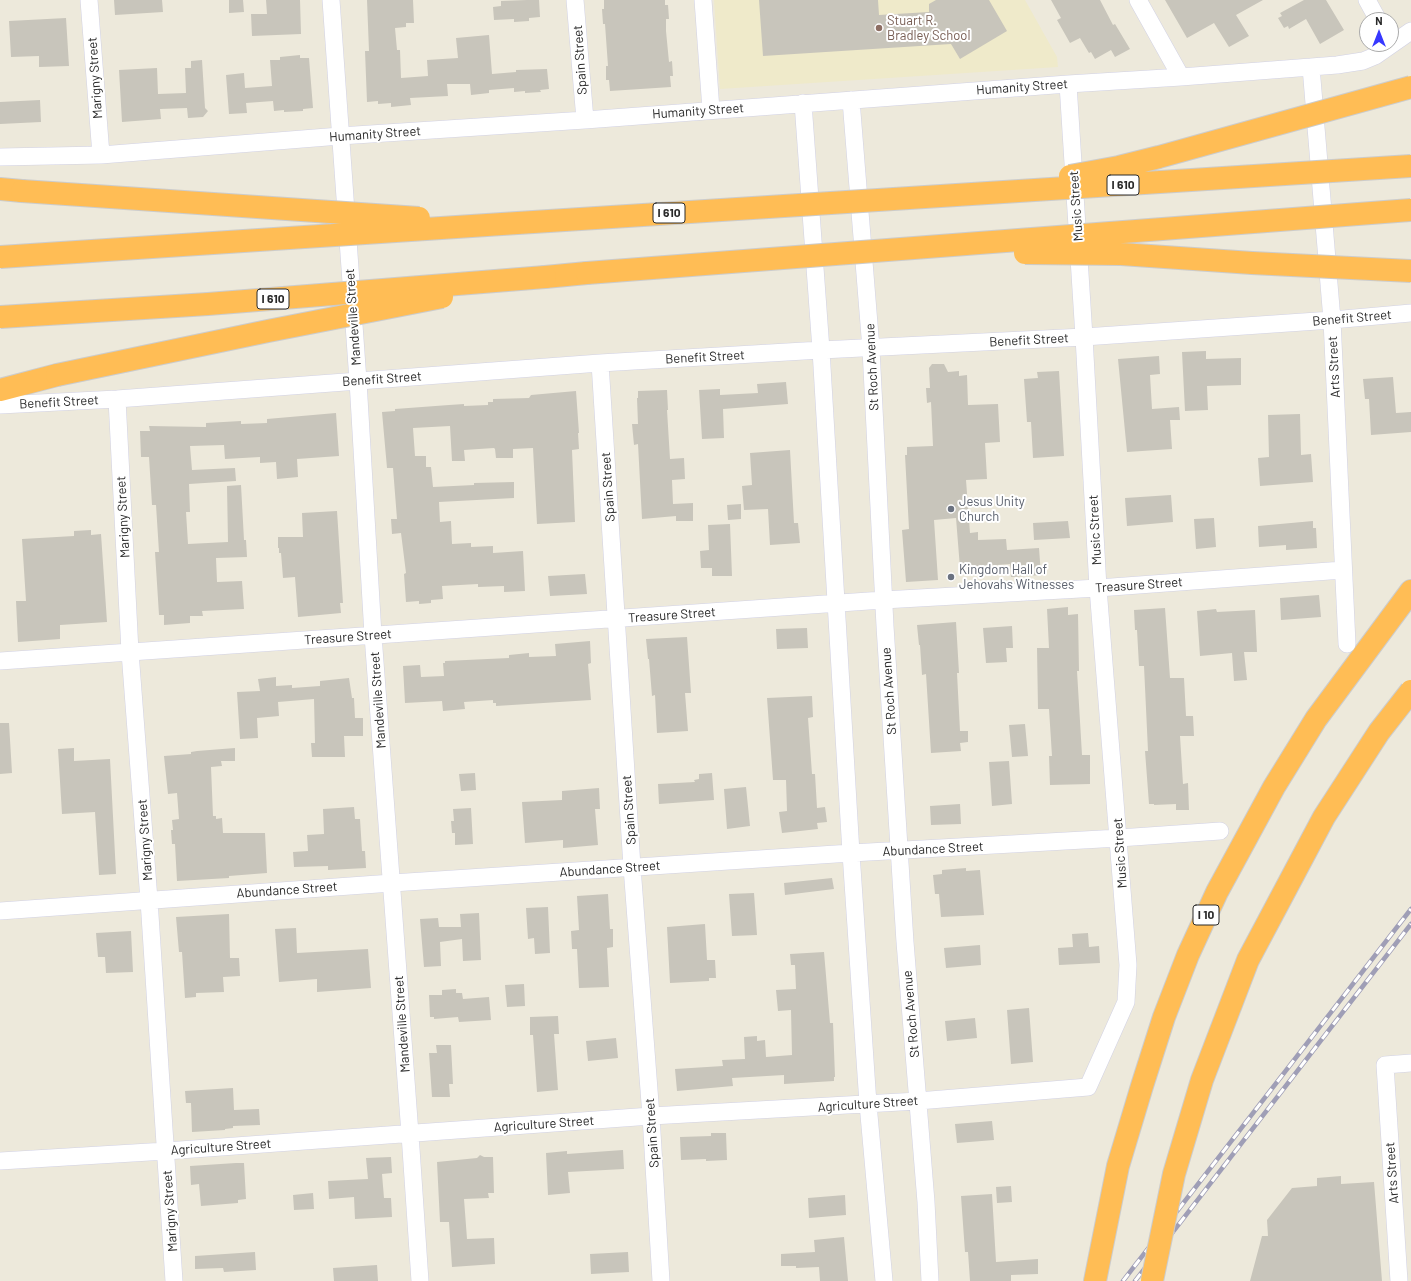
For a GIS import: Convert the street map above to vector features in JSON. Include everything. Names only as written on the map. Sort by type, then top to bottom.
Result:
[{"type":"highway","points":[[835,202],[1079,175],[1159,157],[1411,87]]},
{"type":"highway","name":"I 610","points":[[0,257],[835,202],[1295,175],[1411,166]]},
{"type":"highway","points":[[0,190],[502,224]]},
{"type":"highway","name":"I 610","points":[[0,317],[208,304],[1411,210]]},
{"type":"highway","points":[[890,251],[1121,254],[1252,263],[1411,270]]},
{"type":"highway","points":[[0,390],[57,375],[253,334],[545,277]]},
{"type":"highway","name":"I 10","points":[[1095,1281],[1118,1166],[1142,1086],[1164,1017],[1183,969],[1217,892],[1274,787],[1316,720],[1411,591]]},
{"type":"highway","points":[[1152,1281],[1174,1174],[1202,1080],[1248,960],[1324,817],[1379,732],[1411,691]]},
{"type":"street","name":"Marigny Street","points":[[89,0],[101,155]]},
{"type":"street","name":"Mandeville Street","points":[[331,0],[358,380],[373,635],[420,1281]]},
{"type":"street","name":"Spain Street","points":[[575,0],[584,120]]},
{"type":"street","points":[[703,0],[711,110]]},
{"type":"street","points":[[1138,0],[1181,77]]},
{"type":"street","points":[[1367,0],[1374,12]]},
{"type":"street","name":"Humanity Street","points":[[1399,39],[1411,31]]},
{"type":"street","name":"Humanity Street","points":[[0,157],[101,155],[340,136],[1181,77],[1344,64],[1363,61],[1381,52]]},
{"type":"street","name":"Arts Street","points":[[1311,67],[1332,320],[1346,644]]},
{"type":"street","name":"Music Street","points":[[1068,84],[1098,588],[1128,965],[1126,1002],[1088,1087]]},
{"type":"street","name":"St Roch Avenue","points":[[851,100],[871,349],[899,851],[926,1202],[930,1281]]},
{"type":"street","points":[[803,103],[821,350],[851,853],[868,1104],[884,1281]]},
{"type":"street","name":"Benefit Street","points":[[0,405],[117,399],[600,363],[1084,337],[1411,313]]},
{"type":"street","name":"Spain Street","points":[[600,363],[632,867],[651,1116],[661,1281]]},
{"type":"street","name":"Marigny Street","points":[[117,399],[130,652],[149,900],[174,1281]]},
{"type":"street","name":"Treasure Street","points":[[0,661],[884,600],[1098,588],[1343,570]]},
{"type":"street","name":"Abundance Street","points":[[0,910],[632,867],[1220,831]]},
{"type":"street","name":"Arts Street","points":[[1400,1281],[1385,1065],[1411,1063]]},
{"type":"street","name":"Agriculture Street","points":[[0,1161],[166,1151],[651,1116],[918,1101],[1088,1087]]},
{"type":"shaded area","name":"Stuart R. Bradley School","points":[[714,0],[1025,0],[1057,57],[1058,67],[720,89]]},
{"type":"building","points":[[114,0],[162,0],[163,12],[115,15]]},
{"type":"building","points":[[229,0],[243,0],[244,12],[229,13]]},
{"type":"building","points":[[266,0],[300,0],[301,34],[252,36],[251,14],[267,14]]},
{"type":"building","points":[[367,0],[413,0],[414,23],[406,23],[406,27],[395,28],[397,50],[400,50],[401,78],[428,76],[427,60],[458,58],[456,38],[489,35],[492,74],[516,72],[516,70],[547,69],[549,89],[540,90],[541,92],[525,93],[525,91],[514,92],[514,88],[489,90],[489,93],[471,95],[470,84],[447,84],[448,96],[410,98],[411,105],[391,107],[391,103],[378,104],[378,101],[367,102],[365,51],[369,51]]},
{"type":"building","points":[[539,0],[540,17],[529,18],[529,21],[514,22],[514,19],[494,20],[493,7],[501,6],[501,1]]},
{"type":"building","points":[[604,0],[665,0],[665,5],[668,5],[669,19],[666,19],[666,31],[669,62],[672,61],[673,76],[670,76],[671,87],[610,91],[609,80],[606,80],[606,66],[608,66],[605,24],[603,24],[602,9],[604,9]]},
{"type":"building","points":[[759,0],[878,0],[879,15],[929,12],[929,4],[936,0],[989,0],[1007,31],[960,59],[951,44],[763,56]]},
{"type":"building","points":[[1051,0],[1100,0],[1113,25],[1115,24],[1130,49],[1115,57],[1111,50],[1095,59],[1091,52],[1089,53],[1080,38],[1070,43],[1057,20],[1061,18]]},
{"type":"building","points":[[1165,0],[1263,0],[1236,15],[1249,36],[1229,47],[1214,23],[1187,38]]},
{"type":"building","points":[[1304,0],[1326,0],[1344,30],[1320,44],[1306,19],[1289,29],[1288,26],[1284,28],[1278,18],[1282,16],[1280,13]]},
{"type":"building","points":[[66,18],[69,66],[39,67],[39,56],[11,57],[9,21]]},
{"type":"building","points":[[300,55],[300,58],[309,58],[313,108],[303,109],[303,111],[274,111],[273,101],[246,103],[247,113],[229,114],[226,75],[244,73],[245,88],[272,86],[270,60],[280,60],[280,57]]},
{"type":"building","points":[[202,60],[205,108],[208,111],[203,117],[188,118],[187,108],[160,109],[161,119],[122,122],[119,70],[157,68],[158,94],[186,93],[185,68],[191,68],[191,61]]},
{"type":"building","points":[[40,100],[41,122],[0,124],[0,102]]},
{"type":"building","points":[[1206,351],[1206,359],[1241,358],[1241,385],[1207,386],[1208,410],[1185,411],[1182,352]]},
{"type":"building","points":[[1159,356],[1160,374],[1150,375],[1152,409],[1179,407],[1180,420],[1170,420],[1172,449],[1127,452],[1118,359]]},
{"type":"building","points":[[932,364],[944,364],[948,372],[959,371],[959,376],[967,375],[968,405],[998,404],[1000,442],[985,443],[987,479],[966,480],[970,533],[978,532],[978,540],[1006,539],[1007,550],[1039,548],[1041,575],[1011,577],[1010,564],[960,568],[956,518],[934,520],[938,580],[906,582],[902,530],[909,529],[905,455],[907,455],[907,447],[933,446],[931,402],[927,403],[926,388],[930,388],[929,368]]},
{"type":"building","points":[[1059,371],[1064,456],[1033,458],[1031,422],[1027,422],[1024,379],[1038,378],[1037,372]]},
{"type":"building","points":[[1393,377],[1396,413],[1411,412],[1411,432],[1371,435],[1369,399],[1365,399],[1363,379]]},
{"type":"building","points":[[786,382],[788,404],[723,409],[724,438],[702,439],[699,390],[720,389],[720,395],[758,393],[757,384]]},
{"type":"building","points":[[667,390],[670,459],[684,458],[685,479],[672,480],[673,504],[693,503],[693,521],[676,521],[676,516],[642,519],[638,444],[634,445],[632,424],[638,424],[638,391]]},
{"type":"building","points":[[576,391],[579,449],[572,450],[575,522],[537,524],[533,448],[513,449],[513,458],[496,458],[494,448],[464,450],[465,461],[452,461],[450,426],[413,428],[415,456],[426,456],[426,467],[431,467],[433,487],[474,485],[474,483],[514,482],[514,498],[439,502],[440,522],[451,521],[452,544],[471,543],[471,547],[493,546],[493,553],[523,551],[525,591],[504,592],[504,586],[478,587],[478,584],[442,586],[443,599],[431,600],[431,603],[419,604],[419,601],[406,602],[404,574],[406,573],[401,533],[392,534],[391,519],[397,519],[393,468],[387,468],[382,412],[395,411],[395,409],[464,404],[464,406],[488,405],[488,402],[493,402],[493,399],[529,398],[531,395]]},
{"type":"building","points":[[336,413],[339,456],[297,459],[298,477],[277,479],[276,462],[260,463],[260,457],[225,459],[224,445],[190,446],[192,470],[235,468],[236,481],[189,484],[190,512],[186,512],[188,544],[228,542],[227,486],[241,485],[244,540],[246,540],[247,557],[216,558],[217,582],[242,581],[244,609],[202,611],[203,616],[190,616],[190,623],[164,625],[164,615],[159,615],[155,552],[159,552],[156,505],[152,505],[149,457],[141,457],[140,431],[150,431],[149,426],[206,427],[206,423],[241,421],[241,424],[267,423],[267,419]]},
{"type":"building","points":[[1300,414],[1301,455],[1311,454],[1313,482],[1260,486],[1258,458],[1269,457],[1268,415]]},
{"type":"building","points":[[790,450],[794,523],[798,523],[800,543],[770,545],[768,509],[744,510],[742,486],[752,485],[750,453]]},
{"type":"building","points":[[1171,495],[1173,522],[1127,526],[1125,498]]},
{"type":"building","points":[[741,504],[741,519],[728,520],[727,505]]},
{"type":"building","points":[[337,511],[343,603],[340,603],[341,613],[298,617],[295,577],[283,578],[281,553],[279,553],[278,548],[278,537],[303,537],[302,513]]},
{"type":"building","points":[[1214,518],[1216,547],[1196,549],[1194,519]]},
{"type":"building","points":[[1068,521],[1070,538],[1034,540],[1033,523]]},
{"type":"building","points":[[1313,521],[1313,528],[1316,528],[1317,548],[1286,550],[1286,545],[1259,547],[1258,526]]},
{"type":"building","points":[[730,524],[732,576],[712,576],[712,568],[701,568],[700,551],[709,550],[708,525]]},
{"type":"building","points":[[91,530],[91,535],[101,534],[107,622],[60,625],[60,639],[18,642],[16,601],[26,601],[22,539],[74,536],[74,531]]},
{"type":"building","points":[[585,574],[587,594],[550,596],[548,576]]},
{"type":"building","points":[[1319,595],[1321,617],[1281,620],[1280,598]]},
{"type":"building","points":[[1068,607],[1068,615],[1078,614],[1079,671],[1077,671],[1082,755],[1090,755],[1090,784],[1050,785],[1049,756],[1052,756],[1049,709],[1038,709],[1037,648],[1049,648],[1047,609]]},
{"type":"building","points":[[1165,608],[1170,678],[1184,678],[1186,716],[1193,716],[1194,736],[1180,736],[1183,784],[1188,783],[1189,810],[1176,810],[1176,804],[1149,804],[1145,751],[1148,751],[1144,666],[1139,666],[1137,630],[1135,630],[1134,610]]},
{"type":"building","points":[[1216,609],[1217,612],[1255,610],[1257,652],[1244,652],[1247,680],[1234,681],[1232,653],[1200,656],[1197,611]]},
{"type":"building","points":[[956,622],[960,731],[968,731],[968,742],[960,743],[961,751],[931,753],[926,674],[922,675],[917,625]]},
{"type":"building","points":[[1012,626],[1013,648],[1006,648],[1007,662],[986,663],[983,628]]},
{"type":"building","points":[[807,628],[808,648],[777,649],[776,629]]},
{"type":"building","points":[[687,637],[691,693],[685,693],[688,731],[657,733],[655,695],[652,696],[646,639]]},
{"type":"building","points":[[590,641],[591,663],[588,664],[591,700],[496,706],[496,703],[493,703],[493,700],[464,702],[465,709],[443,711],[442,701],[405,703],[403,666],[420,665],[421,677],[444,676],[443,663],[445,663],[445,661],[509,658],[509,655],[529,653],[529,657],[556,656],[555,644]]},
{"type":"building","points":[[276,677],[276,686],[292,685],[292,688],[320,686],[320,681],[349,678],[352,698],[354,698],[355,718],[363,718],[363,736],[344,736],[345,757],[312,757],[311,743],[315,743],[314,699],[278,702],[279,716],[257,718],[258,738],[240,739],[237,692],[260,691],[258,679]]},
{"type":"building","points":[[812,696],[813,717],[808,718],[812,774],[815,774],[817,808],[825,807],[827,822],[817,823],[818,829],[782,833],[779,812],[787,811],[786,780],[773,780],[767,698]]},
{"type":"building","points":[[0,723],[9,723],[12,773],[0,774]]},
{"type":"building","points":[[1025,724],[1028,756],[1012,757],[1009,725]]},
{"type":"building","points":[[74,748],[74,761],[110,759],[116,874],[99,875],[95,812],[62,814],[58,749]]},
{"type":"building","points":[[235,748],[235,761],[221,761],[222,766],[211,767],[213,816],[216,816],[216,819],[222,818],[223,833],[265,833],[267,873],[229,876],[229,878],[177,881],[175,844],[172,844],[171,830],[173,830],[172,820],[179,819],[177,793],[168,794],[164,756],[191,754],[191,752],[197,751]]},
{"type":"building","points":[[1009,761],[1012,804],[992,806],[989,762]]},
{"type":"building","points":[[475,773],[476,790],[461,791],[459,774]]},
{"type":"building","points":[[712,773],[714,800],[659,804],[658,784],[695,782],[694,780],[699,779],[699,774]]},
{"type":"building","points":[[746,787],[750,826],[727,829],[724,789]]},
{"type":"building","points":[[599,788],[600,809],[595,809],[598,845],[563,848],[563,840],[525,843],[522,802],[562,800],[562,791]]},
{"type":"building","points":[[960,804],[961,824],[931,825],[930,806]]},
{"type":"building","points":[[354,807],[355,819],[360,819],[362,851],[365,851],[366,868],[328,870],[328,866],[294,867],[293,852],[308,851],[307,835],[324,834],[323,809]]},
{"type":"building","points":[[471,808],[473,844],[455,845],[455,833],[452,833],[451,821],[454,821],[453,809]]},
{"type":"building","points":[[966,868],[966,871],[980,870],[984,915],[941,917],[939,894],[935,894],[933,875],[942,874],[942,870]]},
{"type":"building","points":[[832,878],[834,889],[785,895],[784,883]]},
{"type":"building","points":[[754,893],[757,935],[732,936],[729,894]]},
{"type":"building","points":[[608,894],[610,929],[613,929],[613,947],[607,948],[609,987],[579,988],[577,949],[572,949],[571,931],[579,930],[577,896]]},
{"type":"building","points":[[548,907],[550,953],[535,954],[534,938],[528,939],[526,908]]},
{"type":"building","points":[[479,913],[481,960],[463,961],[462,939],[440,942],[441,966],[424,967],[420,919],[438,918],[439,927],[461,927],[460,914]]},
{"type":"building","points":[[229,914],[230,958],[239,958],[240,976],[223,977],[224,992],[196,993],[196,997],[185,998],[182,952],[179,952],[176,917]]},
{"type":"building","points":[[705,924],[707,960],[715,960],[716,978],[709,978],[709,981],[670,983],[667,927]]},
{"type":"building","points":[[296,928],[297,953],[368,949],[371,988],[317,992],[317,979],[279,982],[275,929]]},
{"type":"building","points":[[131,931],[133,972],[106,973],[105,957],[98,957],[96,933]]},
{"type":"building","points":[[1088,933],[1089,947],[1099,946],[1100,963],[1059,965],[1058,948],[1073,947],[1072,934]]},
{"type":"building","points":[[980,945],[981,965],[946,968],[944,948]]},
{"type":"building","points":[[824,952],[830,1023],[833,1023],[834,1081],[784,1084],[784,1075],[732,1078],[733,1086],[677,1091],[675,1069],[723,1066],[722,1060],[745,1059],[744,1037],[757,1036],[757,1041],[765,1040],[766,1057],[792,1055],[791,1010],[778,1011],[776,990],[796,989],[795,965],[791,965],[790,954]]},
{"type":"building","points":[[524,984],[525,1006],[507,1007],[505,985]]},
{"type":"building","points":[[456,989],[456,993],[462,993],[463,999],[489,997],[491,1020],[459,1022],[458,1017],[434,1019],[434,1017],[430,1017],[429,995],[442,995],[442,990]]},
{"type":"building","points":[[1029,1008],[1033,1062],[1011,1064],[1007,1010]]},
{"type":"building","points":[[558,1016],[559,1034],[554,1034],[558,1090],[537,1092],[533,1035],[530,1035],[530,1017]]},
{"type":"building","points":[[975,1018],[977,1038],[947,1041],[945,1021]]},
{"type":"building","points":[[616,1038],[618,1058],[588,1061],[586,1041]]},
{"type":"building","points":[[436,1045],[451,1045],[453,1084],[449,1084],[450,1097],[432,1097],[429,1053],[437,1053]]},
{"type":"building","points":[[233,1088],[234,1110],[259,1109],[260,1125],[233,1126],[233,1128],[225,1130],[192,1132],[191,1103],[186,1103],[185,1091]]},
{"type":"building","points":[[992,1121],[994,1140],[957,1143],[955,1124]]},
{"type":"building","points":[[711,1133],[726,1133],[727,1160],[681,1160],[680,1137],[711,1136]]},
{"type":"building","points":[[623,1150],[624,1169],[568,1172],[570,1193],[548,1195],[546,1153],[567,1151],[567,1154]]},
{"type":"building","points":[[480,1155],[484,1157],[493,1157],[494,1193],[488,1193],[489,1198],[464,1199],[467,1239],[494,1238],[495,1264],[452,1267],[449,1222],[440,1222],[437,1162],[477,1158]]},
{"type":"building","points":[[391,1157],[392,1173],[382,1174],[384,1198],[391,1198],[392,1217],[355,1219],[354,1197],[329,1199],[328,1181],[368,1179],[366,1158]]},
{"type":"building","points":[[244,1163],[246,1199],[238,1200],[238,1203],[201,1206],[199,1184],[191,1185],[190,1166]]},
{"type":"building","points":[[1341,1176],[1341,1184],[1374,1182],[1382,1281],[1250,1281],[1262,1236],[1268,1236],[1267,1220],[1292,1188],[1317,1186],[1317,1178]]},
{"type":"building","points":[[1011,1186],[1012,1202],[997,1203],[996,1187]]},
{"type":"building","points":[[313,1193],[314,1209],[294,1210],[293,1195]]},
{"type":"building","points":[[992,1194],[996,1262],[1038,1259],[1038,1274],[1011,1275],[1011,1281],[970,1281],[968,1252],[965,1252],[961,1196]]},
{"type":"building","points":[[845,1195],[846,1215],[809,1218],[808,1198]]},
{"type":"building","points":[[844,1237],[848,1281],[820,1281],[819,1267],[796,1268],[796,1266],[781,1266],[781,1254],[815,1252],[814,1240]]},
{"type":"building","points":[[255,1252],[256,1270],[224,1272],[223,1268],[195,1269],[195,1256]]},
{"type":"building","points":[[628,1252],[629,1272],[591,1274],[590,1254]]},
{"type":"building","points":[[377,1265],[378,1281],[334,1281],[333,1268]]},
{"type":"railway","points":[[1123,1281],[1411,909]]},
{"type":"railway","points":[[1135,1281],[1411,924]]},
{"type":"place","name":"Stuart R. Bradley School","points":[[879,28]]},
{"type":"place","name":"Jesus Unity Church","points":[[951,509]]},
{"type":"place","name":"Kingdom Hall of Jehovahs Witnesses","points":[[951,577]]}]
